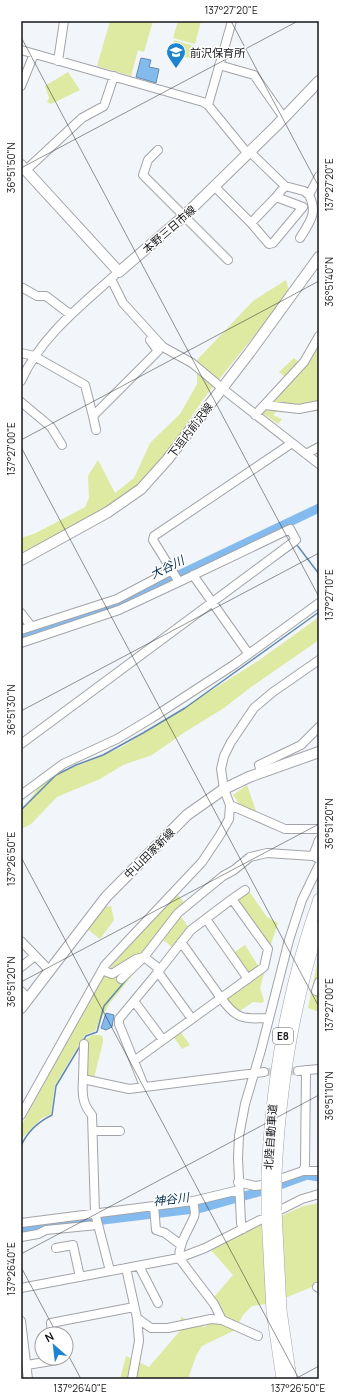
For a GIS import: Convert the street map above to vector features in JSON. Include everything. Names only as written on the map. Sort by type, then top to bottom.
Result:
[{"type":"highway","name":"北陸自動車道","points":[[282,1379],[272,1311],[272,1104],[284,1026],[293,984],[319,899]]},
{"type":"highway","name":"北陸自動車道","points":[[272,1176],[286,1066],[302,987],[319,927]]},
{"type":"highway","name":"北陸自動車道","points":[[271,1213],[281,1310],[291,1379]]},
{"type":"main road","name":"本野三日市線","points":[[115,275],[184,216],[215,187],[319,81]]},
{"type":"main road","points":[[23,168],[115,275]]},
{"type":"main road","name":"下垣内前沢線","points":[[21,560],[108,512],[133,496],[167,460],[250,352],[319,257]]},
{"type":"main road","name":"中山田家新線","points":[[21,1008],[24,995],[49,970],[106,897],[148,852],[187,815],[224,789],[261,772],[317,755]]},
{"type":"street","points":[[58,61],[64,21]]},
{"type":"street","points":[[208,105],[232,21]]},
{"type":"street","points":[[21,50],[114,76],[208,105],[249,153],[285,186],[304,191],[309,195],[314,210],[310,222],[300,238]]},
{"type":"street","points":[[21,86],[34,54]]},
{"type":"street","points":[[219,65],[254,75],[284,118]]},
{"type":"street","points":[[23,168],[82,118],[104,106],[114,76]]},
{"type":"street","points":[[158,150],[148,160],[144,175],[228,260]]},
{"type":"street","points":[[309,195],[319,176]]},
{"type":"street","points":[[251,224],[285,186]]},
{"type":"street","points":[[215,187],[269,244],[273,244],[303,207],[276,197]]},
{"type":"street","points":[[21,381],[34,356],[71,315],[115,275],[123,303],[163,347],[192,363],[221,388],[319,464]]},
{"type":"street","points":[[23,288],[37,296],[46,296],[71,315]]},
{"type":"street","points":[[93,416],[158,351],[141,328],[141,323]]},
{"type":"street","points":[[255,414],[304,362],[319,336]]},
{"type":"street","points":[[21,353],[34,356],[85,385],[96,430]]},
{"type":"street","points":[[21,402],[51,427],[62,445]]},
{"type":"street","points":[[265,405],[299,410],[319,405]]},
{"type":"street","points":[[179,582],[153,540],[154,536],[292,443]]},
{"type":"street","points":[[306,454],[319,447]]},
{"type":"street","points":[[21,643],[119,610],[290,529],[296,540],[21,744]]},
{"type":"street","points":[[21,630],[116,599],[172,570]]},
{"type":"street","points":[[193,576],[248,653]]},
{"type":"street","points":[[21,795],[63,764],[117,739],[235,664],[248,653],[319,603]]},
{"type":"street","points":[[21,612],[31,626]]},
{"type":"street","points":[[21,1115],[102,970],[128,939],[202,862],[229,819],[230,804],[224,789],[222,769],[224,756],[254,708],[273,692],[319,660]]},
{"type":"street","points":[[261,772],[259,765],[301,745],[319,727]]},
{"type":"street","points":[[230,804],[285,829],[319,829]]},
{"type":"street","points":[[121,979],[144,957],[178,914],[223,876],[234,870],[250,857],[267,853],[316,857],[319,840]]},
{"type":"street","points":[[243,1229],[239,1188],[239,1136],[245,1104],[259,1072],[269,1018],[291,934],[302,900],[319,865]]},
{"type":"street","points":[[144,1086],[119,1024],[119,1019],[191,930],[245,890]]},
{"type":"street","points":[[134,1061],[264,967],[268,949],[232,899]]},
{"type":"street","points":[[206,919],[248,978]]},
{"type":"street","points":[[21,941],[49,970]]},
{"type":"street","points":[[181,942],[230,1011],[245,1019],[269,1018]]},
{"type":"street","points":[[21,967],[35,956]]},
{"type":"street","points":[[102,970],[112,974],[136,959],[144,957]]},
{"type":"street","points":[[144,957],[157,967],[158,972],[192,1019]]},
{"type":"street","points":[[319,982],[316,991],[319,992]]},
{"type":"street","points":[[134,1000],[163,1040]]},
{"type":"street","points":[[84,1044],[84,1100],[85,1106],[92,1115],[95,1213],[110,1271]]},
{"type":"street","points":[[303,1171],[305,1166],[302,1071],[319,1069]]},
{"type":"street","points":[[83,1079],[129,1089],[259,1072]]},
{"type":"street","points":[[93,1131],[120,1131]]},
{"type":"street","points":[[21,1223],[193,1202],[239,1188],[262,1185],[303,1171],[319,1171]]},
{"type":"street","points":[[21,1288],[179,1258],[194,1253],[243,1229],[271,1213],[302,1199],[319,1194]]},
{"type":"street","points":[[193,1202],[194,1213],[181,1245],[179,1258],[214,1304],[222,1320]]},
{"type":"street","points":[[154,1206],[156,1230],[165,1233],[181,1245]]},
{"type":"street","points":[[21,1237],[38,1234],[46,1230],[97,1225]]},
{"type":"street","points":[[56,1248],[73,1245],[80,1277]]},
{"type":"street","points":[[139,1266],[158,1303]]},
{"type":"street","points":[[126,1268],[137,1318],[139,1341],[132,1379]]},
{"type":"street","points":[[51,1326],[51,1323],[134,1307]]},
{"type":"street","points":[[137,1318],[151,1328],[168,1328],[211,1319],[222,1320],[258,1336]]},
{"type":"street","points":[[21,1326],[25,1367],[28,1379]]},
{"type":"green space","points":[[110,21],[153,21],[144,52],[138,50],[131,76],[97,66]]},
{"type":"green space","points":[[178,21],[201,21],[195,44],[173,38]]},
{"type":"green space","points":[[174,40],[194,46],[190,58],[180,56],[178,59],[170,57]]},
{"type":"green space","points":[[68,72],[80,90],[51,104],[47,102],[49,98],[45,86]]},
{"type":"green space","points":[[286,280],[289,291],[208,393],[166,454],[147,476],[136,487],[110,507],[21,553],[21,538],[36,533],[85,507],[89,498],[88,476],[98,460],[115,493],[134,478],[150,443],[180,414],[197,384],[197,360],[253,301]]},
{"type":"green space","points":[[319,345],[319,411],[299,413],[276,412],[273,415],[282,419],[278,424],[261,412],[259,404],[265,400],[285,377],[279,372],[294,358],[304,366]]},
{"type":"green space","points":[[319,617],[319,640],[251,687],[224,708],[185,732],[152,755],[123,765],[100,779],[57,797],[31,824],[21,829],[21,808],[25,806],[45,779],[120,748],[258,661]]},
{"type":"green space","points":[[247,785],[256,811],[254,814],[242,808],[233,795]]},
{"type":"green space","points":[[248,890],[267,917],[278,923],[270,947],[238,902],[238,898]]},
{"type":"green space","points":[[177,894],[188,907],[181,917],[189,928],[172,947],[162,939],[109,1004],[95,1031],[85,1035],[55,1085],[51,1114],[42,1118],[21,1139],[21,1126],[102,978],[134,938]]},
{"type":"green space","points":[[111,906],[114,920],[100,939],[86,928],[103,907]]},
{"type":"green space","points":[[245,945],[259,967],[251,973],[247,973],[233,953]]},
{"type":"green space","points":[[319,955],[319,1012],[308,1008]]},
{"type":"green space","points":[[262,971],[264,974],[260,988],[264,1001],[262,1003],[253,1002],[238,1012],[227,1000],[227,996]]},
{"type":"green space","points":[[180,1031],[190,1045],[182,1049],[173,1036]]},
{"type":"green space","points":[[93,1035],[100,1035],[103,1037],[94,1078],[84,1076],[86,1039]]},
{"type":"green space","points":[[319,1203],[319,1284],[273,1303],[252,1306],[243,1315],[235,1330],[202,1346],[196,1356],[188,1379],[120,1379],[126,1356],[149,1367],[179,1332],[181,1317],[204,1327],[225,1316],[214,1297],[233,1275],[210,1249],[303,1206]]},
{"type":"water","points":[[141,58],[151,60],[149,67],[159,69],[156,83],[136,77]]},
{"type":"water","points":[[106,1013],[114,1015],[112,1027],[106,1030],[101,1028]]},
{"type":"waterway","name":"大谷川","points":[[21,636],[104,608],[139,594],[319,508]]},
{"type":"waterway","points":[[273,562],[297,545],[319,574]]},
{"type":"waterway","points":[[21,810],[56,775],[76,765],[103,755],[185,708],[319,612]]},
{"type":"waterway","points":[[120,675],[151,652]]},
{"type":"waterway","points":[[265,857],[273,857]]},
{"type":"waterway","points":[[235,874],[254,859]]},
{"type":"waterway","points":[[140,966],[146,961]]},
{"type":"waterway","points":[[83,1041],[86,1036],[97,1032],[104,1006],[126,980]]},
{"type":"waterway","points":[[21,1146],[26,1136],[42,1121],[52,1115],[56,1086],[80,1046]]},
{"type":"waterway","name":"神谷川","points":[[21,1230],[202,1208],[269,1189],[307,1175],[319,1177]]},
{"type":"tunnel","points":[[264,1072],[298,1071]]},
{"type":"place","name":"前沢保育所","points":[[176,69]]}]
